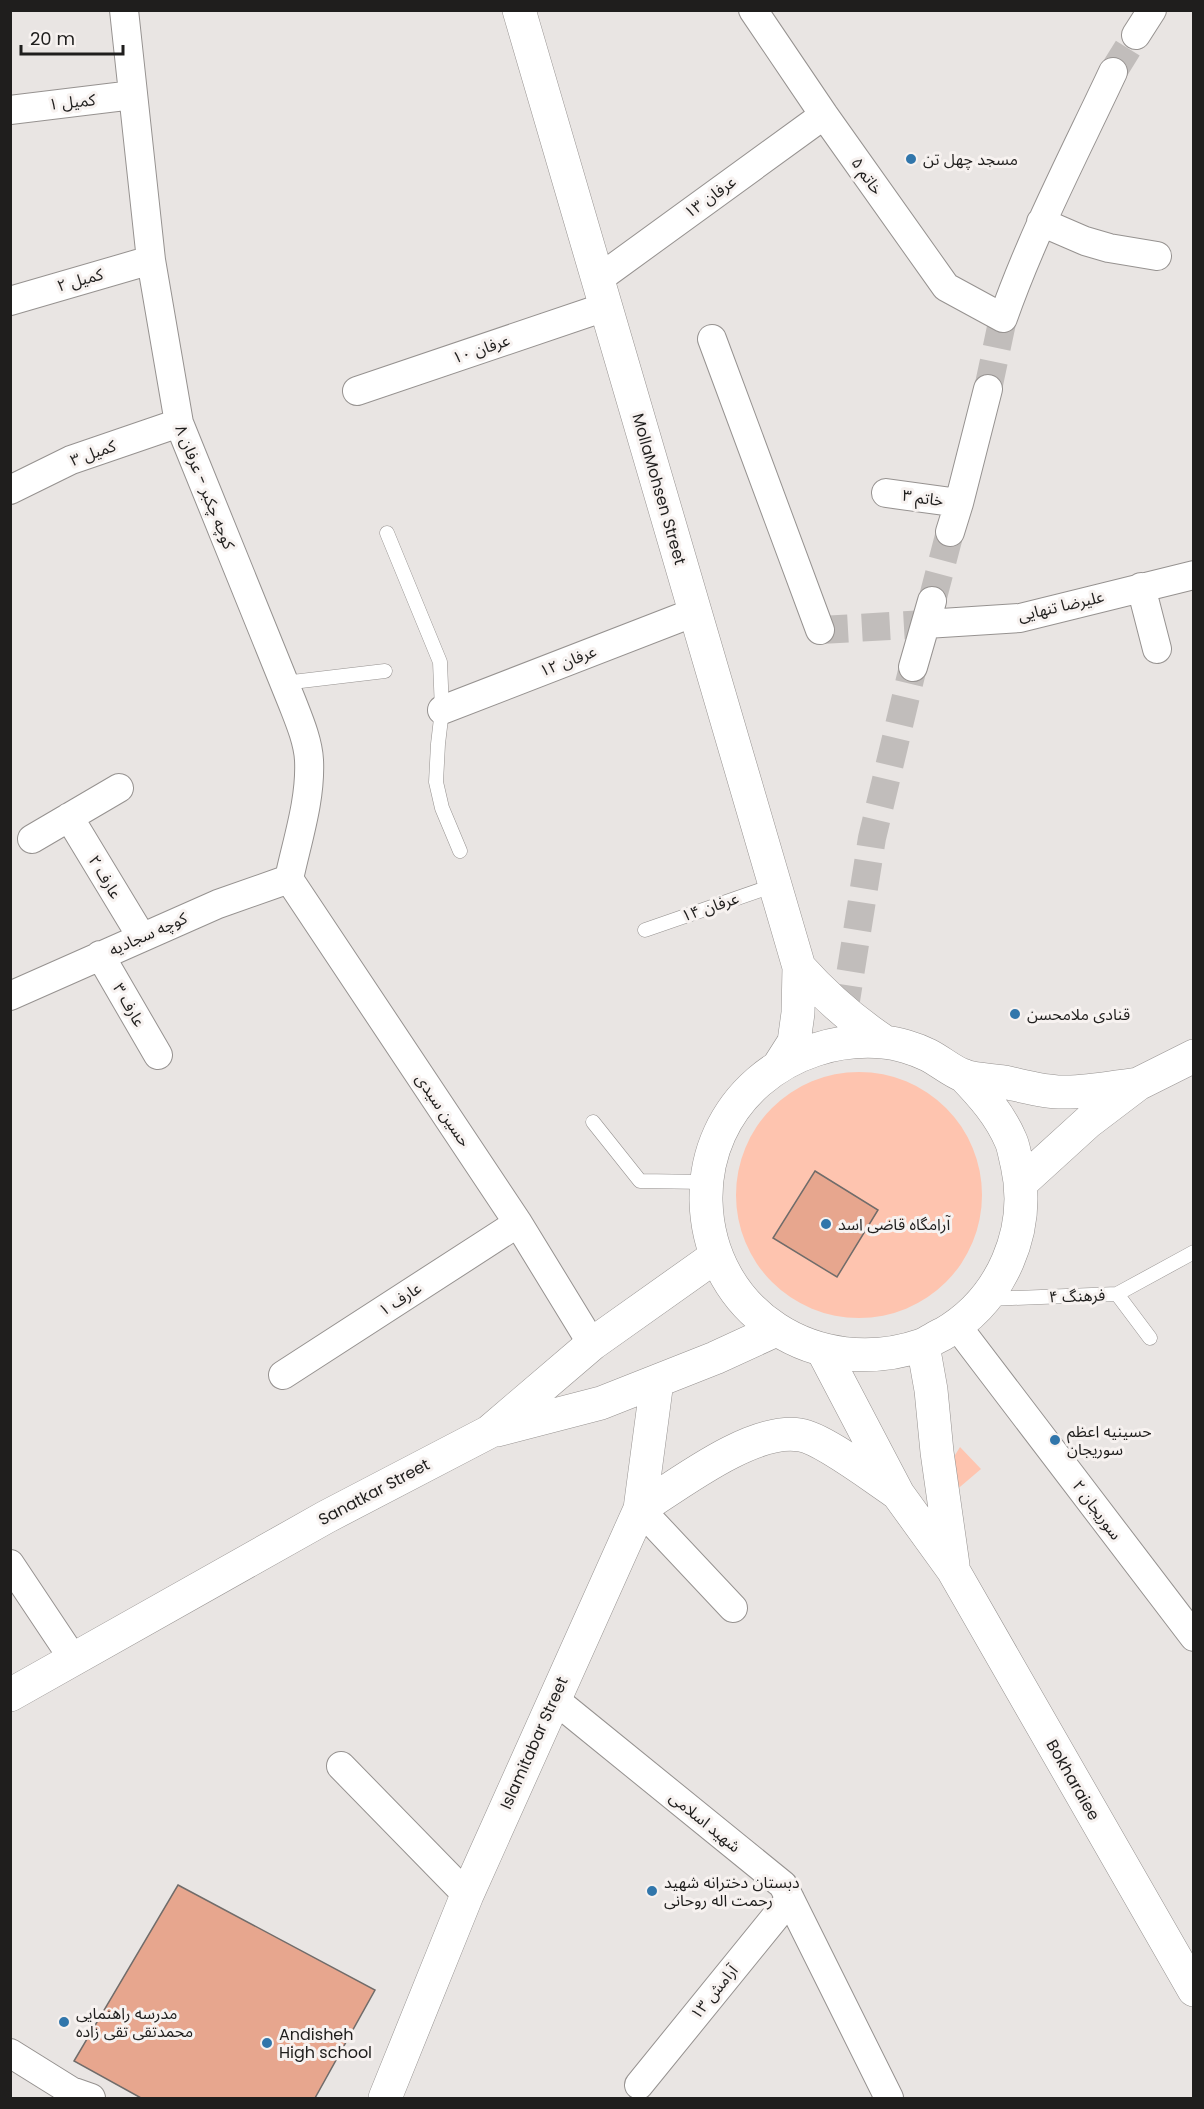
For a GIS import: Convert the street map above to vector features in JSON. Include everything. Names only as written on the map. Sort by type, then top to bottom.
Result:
[{"type":"main road","name":"MollaMohsen Street","points":[[519,10],[799,967]]},
{"type":"main road","points":[[799,967],[844,1012],[885,1042]]},
{"type":"main road","points":[[780,1064],[794,1042],[798,1013],[799,967]]},
{"type":"main road","points":[[885,1042],[926,1054],[963,1076],[992,1106],[1012,1142],[1021,1183],[1020,1224],[1008,1264],[986,1299],[957,1326],[924,1345],[874,1356],[823,1351],[777,1330],[754,1312],[734,1290],[716,1256],[707,1220],[706,1182],[714,1147],[729,1114],[752,1086],[780,1064],[830,1044],[885,1042]]},
{"type":"main road","points":[[1021,1183],[1088,1122],[1138,1084],[1194,1056]]},
{"type":"main road","points":[[963,1076],[1062,1092],[1138,1084]]},
{"type":"main road","name":"Sanatkar Street","points":[[10,1695],[326,1517],[489,1432],[592,1344],[716,1256]]},
{"type":"main road","points":[[489,1432],[601,1402],[777,1330]]},
{"type":"main road","name":"Bokharaiee","points":[[924,1345],[932,1390],[937,1452],[953,1570]]},
{"type":"main road","name":"Bokharaiee","points":[[823,1351],[898,1494],[953,1570],[1194,1990]]},
{"type":"main road","name":"Islamitabar Street","points":[[385,2098],[467,1895],[640,1509],[657,1381]]},
{"type":"main road","points":[[640,1509],[722,1458],[752,1442],[773,1436],[800,1435],[816,1441],[898,1494]]},
{"type":"street","name":"کوچه چکبر - عرفان ۸","points":[[124,10],[151,260],[179,423],[284,683],[301,728],[309,759],[306,802],[289,879]]},
{"type":"street","points":[[1137,35],[1152,10]]},
{"type":"street","name":"خاتم ۵","points":[[763,14],[824,115],[946,286],[1003,318],[1020,269],[1041,222]]},
{"type":"street","points":[[1113,72],[1041,222],[1084,241],[1109,248],[1157,256]]},
{"type":"street","name":"کمیل ۱","points":[[10,110],[133,95]]},
{"type":"street","name":"عرفان ۱۳","points":[[601,293],[824,115]]},
{"type":"street","name":"کمیل ۲","points":[[10,301],[151,260]]},
{"type":"street","name":"عرفان ۱۰","points":[[357,391],[601,293]]},
{"type":"street","points":[[712,339],[820,630]]},
{"type":"street","points":[[950,532],[988,389]]},
{"type":"street","name":"کمیل ۳","points":[[10,490],[71,460],[179,423]]},
{"type":"street","name":"خاتم ۳","points":[[886,493],[959,503]]},
{"type":"street","name":"علیرضا تنهایی","points":[[913,667],[929,612],[1020,618],[1194,575]]},
{"type":"street","points":[[1141,587],[1157,649]]},
{"type":"street","name":"عرفان ۱۲","points":[[442,710],[695,612]]},
{"type":"street","points":[[32,839],[119,788]]},
{"type":"street","name":"عارف ۲","points":[[69,817],[141,936]]},
{"type":"street","name":"کوچه سجادیه","points":[[10,996],[141,936],[218,904],[289,879]]},
{"type":"street","name":"حسین سیدی","points":[[289,879],[518,1223],[592,1344]]},
{"type":"street","name":"عارف ۳","points":[[100,955],[158,1055]]},
{"type":"street","name":"عارف ۱","points":[[283,1375],[518,1223]]},
{"type":"street","name":"سوریجان ۲","points":[[957,1326],[1194,1637]]},
{"type":"street","points":[[640,1509],[733,1608]]},
{"type":"street","points":[[10,1564],[74,1660]]},
{"type":"street","name":"شهید اسلامی","points":[[554,1699],[783,1885],[889,2098]]},
{"type":"street","points":[[341,1766],[467,1895]]},
{"type":"street","name":"آرامش ۱۳","points":[[639,2085],[790,1899]]},
{"type":"street","points":[[11,2056],[71,2091],[91,2098]]},
{"type":"lane","points":[[387,533],[440,662],[442,710],[436,782],[442,808],[460,851]]},
{"type":"lane","points":[[284,683],[385,671]]},
{"type":"lane","name":"عرفان ۱۴","points":[[645,930],[775,885]]},
{"type":"lane","points":[[593,1122],[640,1181],[706,1182]]},
{"type":"lane","name":"فرهنگ ۴","points":[[986,1299],[1117,1294],[1194,1252]]},
{"type":"lane","points":[[1117,1294],[1150,1338]]},
{"type":"shaded area","points":[[859,1072],[895,1077],[927,1093],[946,1108],[961,1127],[977,1159],[982,1195],[977,1231],[961,1263],[946,1282],[927,1297],[895,1313],[859,1318],[823,1313],[791,1297],[772,1282],[757,1263],[741,1231],[736,1195],[741,1159],[757,1127],[772,1108],[791,1093],[823,1077]]},
{"type":"shaded area","points":[[960,1447],[981,1469],[954,1492],[949,1465]]},
{"type":"building","name":"آرامگاه قاضی اسد","points":[[815,1171],[878,1210],[837,1277],[773,1238]]},
{"type":"building","points":[[178,1885],[375,1990],[315,2098],[141,2098],[74,2061]]},
{"type":"tunnel","points":[[1113,72],[1136,35]]},
{"type":"tunnel","points":[[988,389],[1003,318]]},
{"type":"tunnel","points":[[932,601],[950,532]]},
{"type":"tunnel","points":[[820,630],[926,624]]},
{"type":"tunnel","points":[[844,1013],[872,838],[913,667]]},
{"type":"place","name":"مسجد چهل تن","points":[[911,159]]},
{"type":"place","name":"قنادی ملامحسن","points":[[1015,1014]]},
{"type":"place","name":"آرامگاه قاضی اسد","points":[[826,1224]]},
{"type":"place","name":"حسینیه اعظم سوریجان","points":[[1055,1440]]},
{"type":"place","name":"دبستان دخترانه شهید رحمت اله روحانی","points":[[652,1891]]},
{"type":"place","name":"مدرسه راهنمایی محمدتقی تقی زاده","points":[[64,2022]]},
{"type":"place","name":"Andisheh High school","points":[[267,2043]]}]
